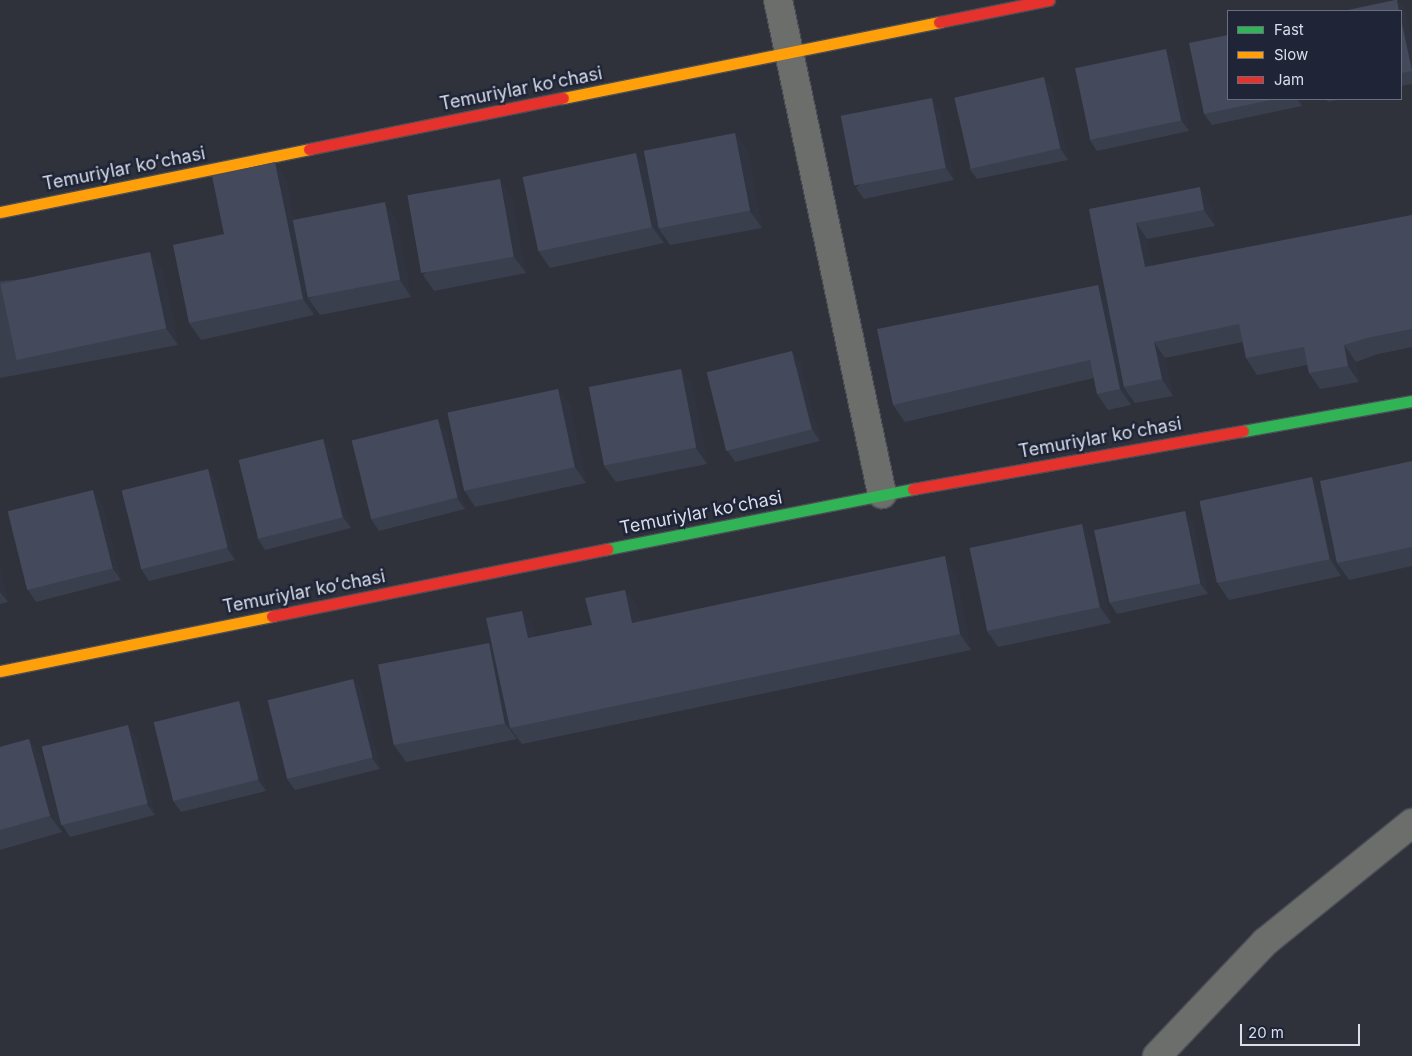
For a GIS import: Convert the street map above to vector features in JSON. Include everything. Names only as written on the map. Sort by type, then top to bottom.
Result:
[{"type":"street","points":[[778,0],[882,494]]},
{"type":"street","name":"Temuriylar koʻchasi","points":[[0,212],[1049,0]]},
{"type":"street","name":"Temuriylar koʻchasi","points":[[0,672],[882,494],[1412,401]]},
{"type":"street","points":[[1158,1056],[1265,942],[1412,822]]},
{"type":"building","points":[[1397,0],[1399,10],[1348,10]]},
{"type":"building","points":[[1402,24],[1412,71],[1402,73]]},
{"type":"building","points":[[1227,35],[1227,100],[1270,100],[1204,114],[1189,43]]},
{"type":"building","points":[[1166,49],[1181,120],[1090,140],[1075,68]]},
{"type":"building","points":[[1044,77],[1060,148],[971,169],[954,98]]},
{"type":"building","points":[[932,98],[946,168],[854,185],[841,116]]},
{"type":"building","points":[[735,133],[750,211],[659,228],[644,151]]},
{"type":"building","points":[[636,153],[652,227],[538,251],[523,177]]},
{"type":"building","points":[[275,162],[303,299],[189,323],[173,245],[224,234],[212,176]]},
{"type":"building","points":[[500,179],[514,257],[421,273],[407,195]]},
{"type":"building","points":[[1200,187],[1204,210],[1136,223],[1145,267],[1412,215],[1412,329],[1367,338],[1344,345],[1348,366],[1309,373],[1304,347],[1246,358],[1239,324],[1154,342],[1162,379],[1124,387],[1089,209]]},
{"type":"building","points":[[385,202],[400,280],[308,297],[293,220]]},
{"type":"building","points":[[150,252],[166,328],[17,360],[0,284]]},
{"type":"building","points":[[1098,285],[1120,389],[1097,394],[1090,360],[893,405],[877,329]]},
{"type":"building","points":[[792,351],[812,430],[726,451],[707,372]]},
{"type":"building","points":[[681,369],[696,448],[604,465],[589,387]]},
{"type":"building","points":[[558,389],[575,467],[464,491],[447,412]]},
{"type":"building","points":[[438,419],[458,498],[371,519],[352,441]]},
{"type":"building","points":[[323,439],[343,518],[258,539],[239,460]]},
{"type":"building","points":[[1412,461],[1412,547],[1337,563],[1320,481]]},
{"type":"building","points":[[208,469],[228,548],[141,569],[122,491]]},
{"type":"building","points":[[1312,477],[1329,559],[1217,583],[1200,501]]},
{"type":"building","points":[[93,490],[113,569],[27,590],[8,511]]},
{"type":"building","points":[[1185,511],[1200,583],[1109,603],[1094,530]]},
{"type":"building","points":[[1082,524],[1100,607],[987,631],[970,548]]},
{"type":"building","points":[[945,556],[960,634],[510,728],[486,618],[522,611],[528,638],[592,625],[585,598],[625,590],[632,623]]},
{"type":"building","points":[[489,643],[505,723],[394,745],[378,665]]},
{"type":"building","points":[[353,679],[373,758],[287,779],[268,700]]},
{"type":"building","points":[[239,701],[259,780],[173,801],[154,722]]},
{"type":"building","points":[[128,725],[148,804],[61,825],[42,747]]},
{"type":"building","points":[[29,739],[50,816],[0,830],[0,747]]},
{"type":"traffic: fast","points":[[1243,431],[1412,401]]},
{"type":"traffic: fast","points":[[607,549],[913,489]]},
{"type":"traffic: slow","points":[[563,98],[939,22]]},
{"type":"traffic: slow","points":[[0,212],[309,149]]},
{"type":"traffic: slow","points":[[0,671],[272,616]]},
{"type":"traffic: jam","points":[[939,22],[1049,0]]},
{"type":"traffic: jam","points":[[309,149],[563,98]]},
{"type":"traffic: jam","points":[[913,489],[1243,431]]},
{"type":"traffic: jam","points":[[272,616],[607,549]]}]
